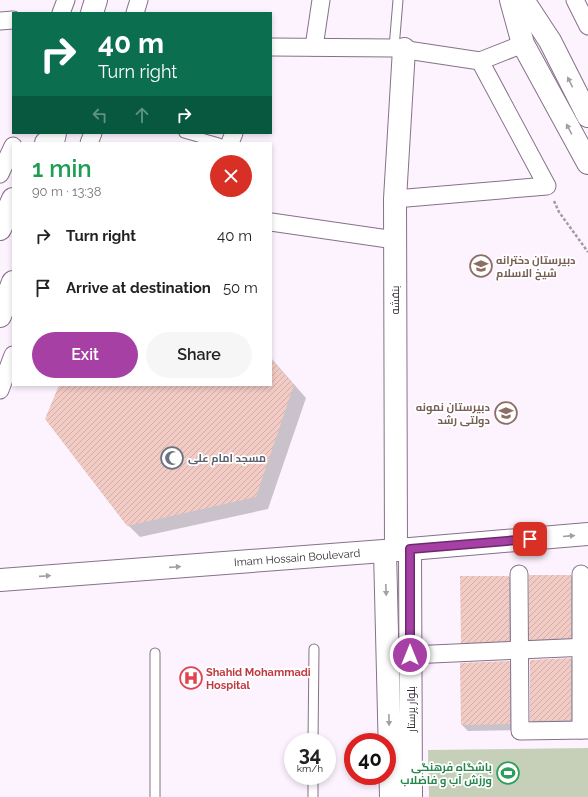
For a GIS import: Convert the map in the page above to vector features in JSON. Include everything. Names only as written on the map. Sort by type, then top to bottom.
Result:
[{"type":"street","points":[[61,12],[66,0]]},
{"type":"street","points":[[135,12],[139,0]]},
{"type":"street","points":[[314,47],[321,0]]},
{"type":"street","points":[[575,0],[588,26]]},
{"type":"street","points":[[524,1],[523,44],[588,163]]},
{"type":"street","points":[[524,1],[550,41],[586,106]]},
{"type":"street","points":[[0,21],[12,20]]},
{"type":"street","points":[[272,47],[399,49],[480,61],[523,44]]},
{"type":"street","name":"بنفشه","points":[[397,550],[395,199],[399,49]]},
{"type":"street","points":[[395,199],[547,186],[480,61]]},
{"type":"street","points":[[0,174],[12,148]]},
{"type":"street","points":[[0,229],[12,200]]},
{"type":"street","points":[[272,222],[395,240]]},
{"type":"street","points":[[0,316],[12,285]]},
{"type":"street","points":[[0,390],[12,358]]},
{"type":"street","name":"Imam Hossain Boulevard","points":[[2,578],[397,550],[588,534]]},
{"type":"street","name":"بلوار پرستار","points":[[397,550],[410,655],[411,797]]},
{"type":"street","name":"بلوار پرستار","points":[[391,797],[397,550]]},
{"type":"street","points":[[519,574],[520,731],[585,730],[581,574]]},
{"type":"street","points":[[410,655],[584,647]]},
{"type":"lane","points":[[398,0],[399,49]]},
{"type":"lane","points":[[188,134],[216,142]]},
{"type":"lane","points":[[313,733],[314,650]]},
{"type":"lane","points":[[155,653],[155,797]]},
{"type":"lane","points":[[313,785],[313,797]]},
{"type":"path","points":[[547,186],[559,212],[588,252]]},
{"type":"green space","name":"باشگاه فرهنگی ورزش آب و فاضلاب","points":[[588,748],[588,797],[429,797],[428,750]]},
{"type":"building","name":"مسجد امام علی","points":[[272,360],[294,385],[256,497],[127,526],[45,419],[59,386],[272,386]]},
{"type":"building","points":[[529,575],[571,575],[571,638],[529,640]]},
{"type":"building","points":[[460,576],[509,576],[509,641],[461,643]]},
{"type":"building","points":[[571,658],[571,720],[530,721],[530,660]]},
{"type":"building","points":[[510,661],[510,724],[461,725],[460,663]]},
{"type":"place","name":"دبیرستان دخترانه شیخ الاسلام","points":[[481,266]]},
{"type":"place","name":"دبیرستان نمونه دولتی رشد","points":[[506,413]]},
{"type":"place","name":"مسجد امام علی","points":[[172,458]]},
{"type":"place","name":"Shahid Mohammadi Hospital","points":[[191,678]]},
{"type":"place","name":"باشگاه فرهنگی ورزش آب و فاضلاب","points":[[508,773]]},
{"type":"route","points":[[410,655],[410,549],[530,539]]}]
